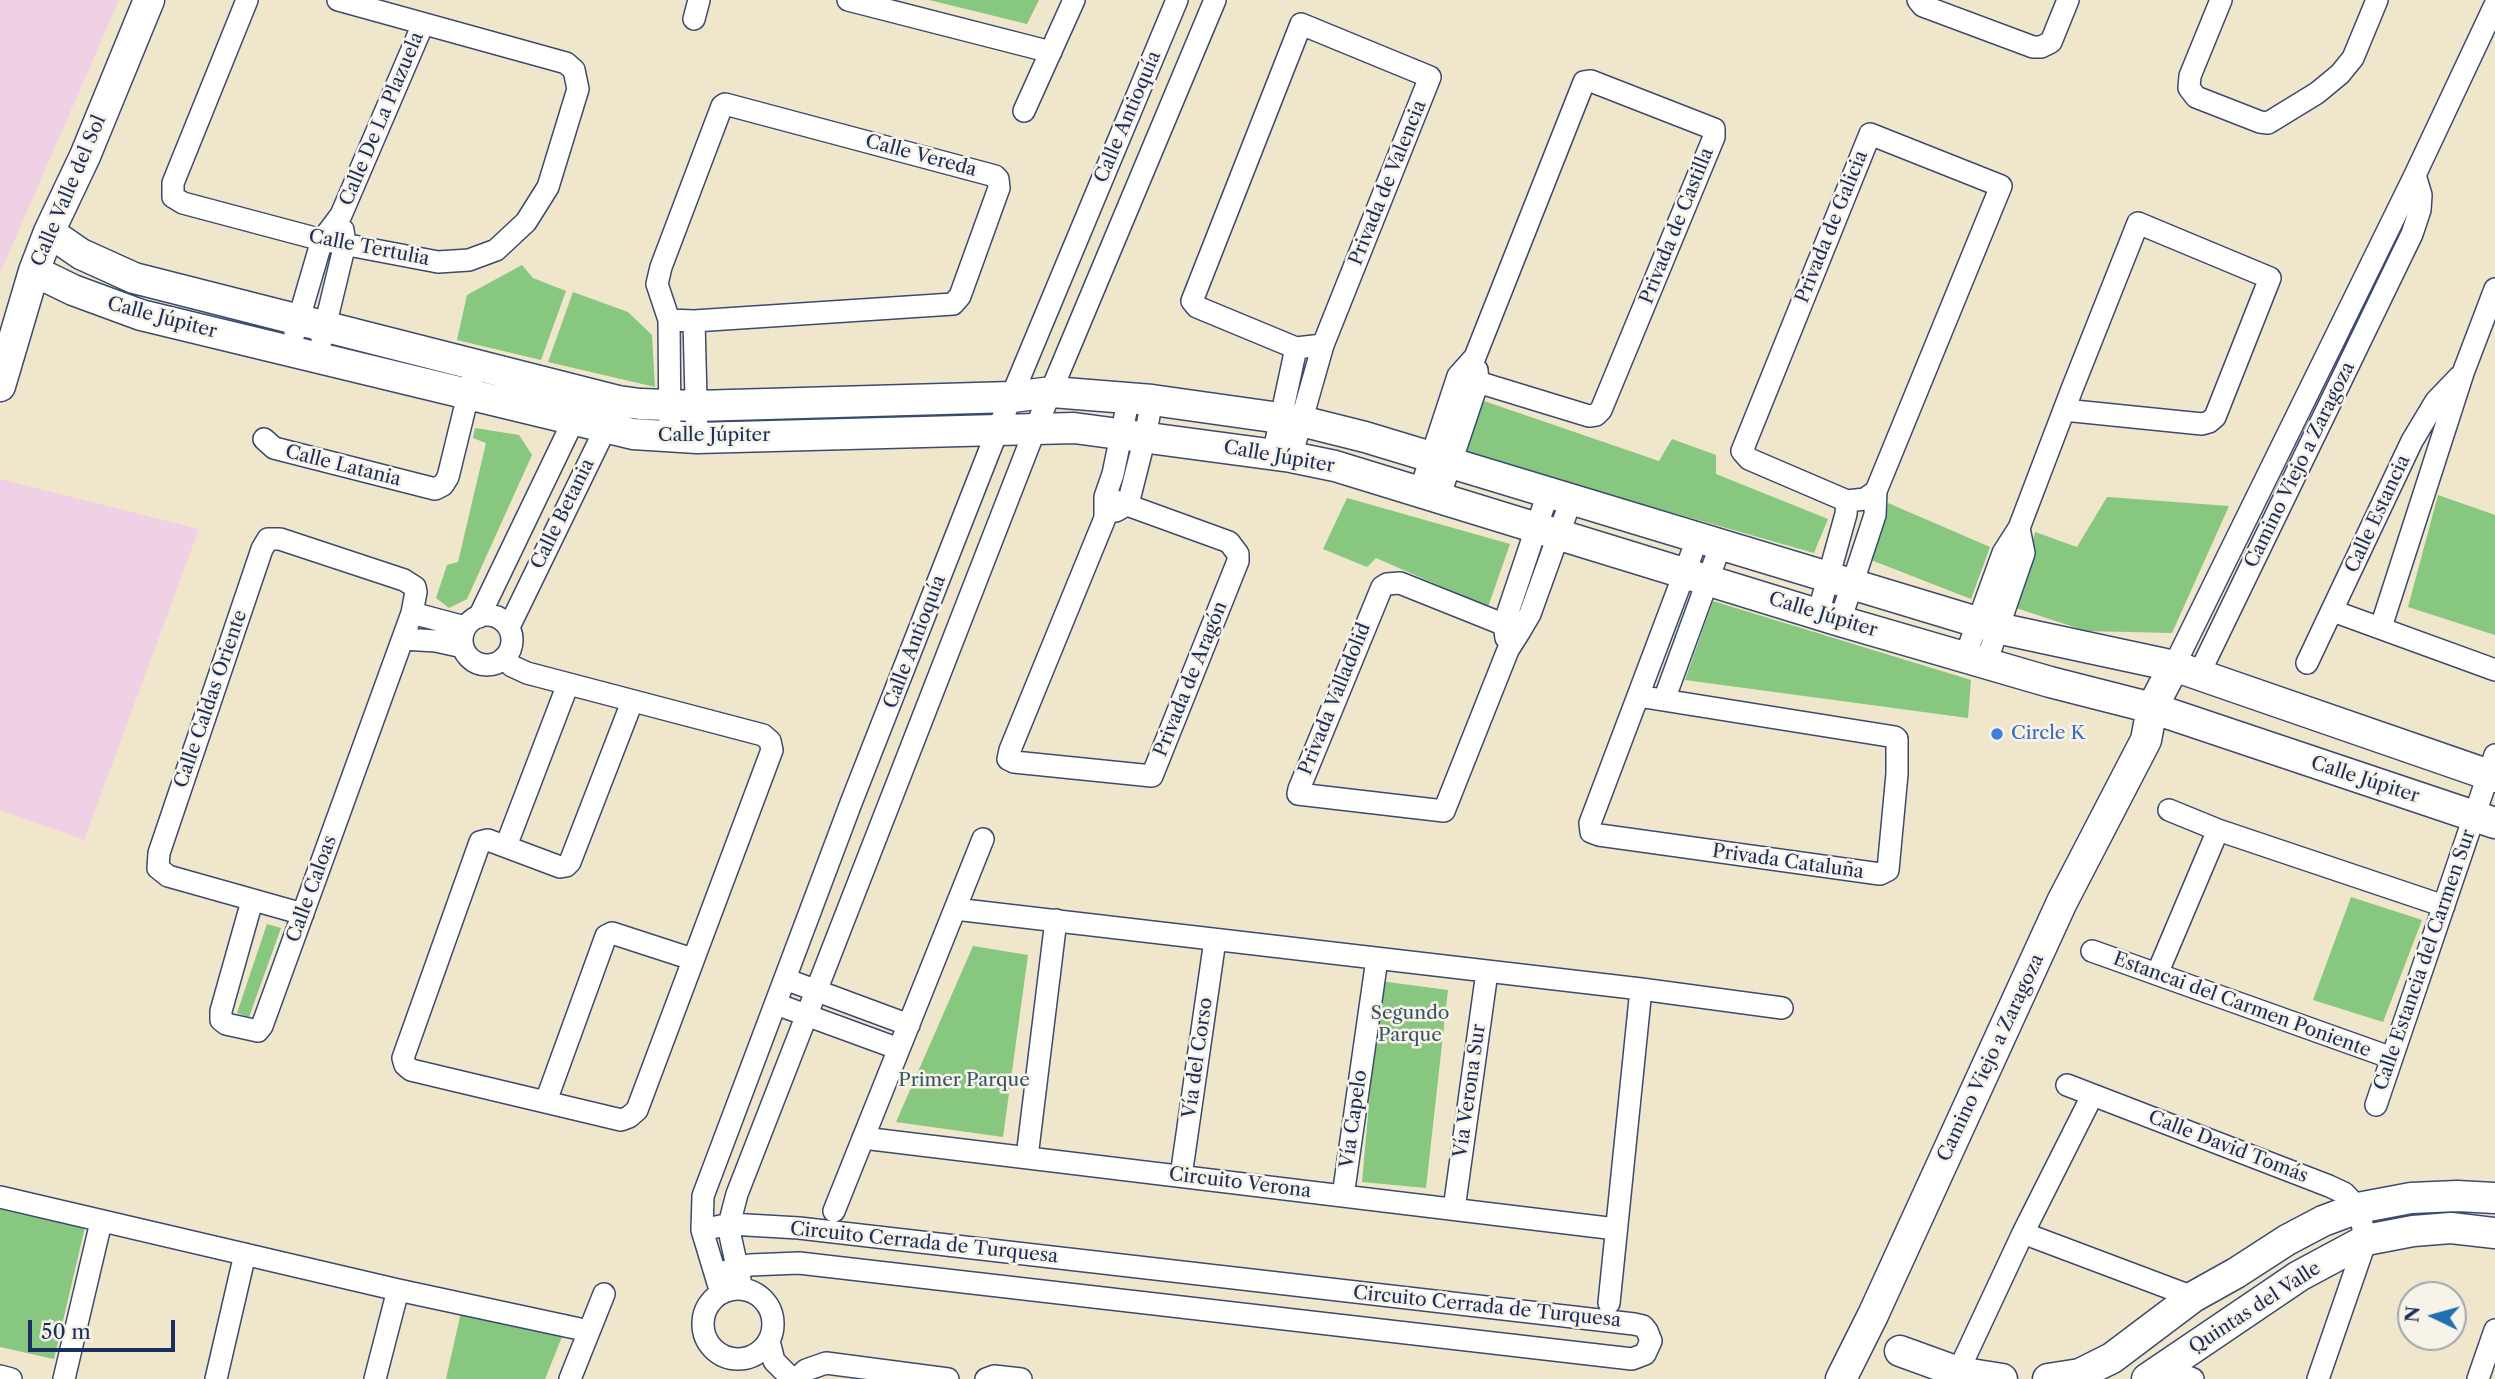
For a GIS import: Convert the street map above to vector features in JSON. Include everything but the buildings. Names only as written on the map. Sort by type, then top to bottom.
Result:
[{"type":"main road","name":"Calle Valle del Sol","points":[[0,386],[34,271],[49,232],[85,156],[149,0]]},
{"type":"main road","name":"Calle Júpiter","points":[[49,232],[81,254],[134,278],[618,401],[683,406],[1012,397],[1052,393],[1141,398],[1291,420],[1365,437],[1987,624],[2186,670],[2493,769]]},
{"type":"main road","name":"Calle Júpiter","points":[[34,271],[83,295],[141,315],[605,429],[684,438],[1074,428],[1282,456],[1366,474],[1829,617],[2163,713],[2485,819]]},
{"type":"main road","name":"Camino Viejo a Zaragoza","points":[[1841,1379],[1873,1315],[2062,902],[2186,670]]},
{"type":"main road","points":[[2048,1379],[2080,1374],[2112,1358],[2193,1297],[2323,1221],[2358,1208],[2411,1198],[2495,1198]]},
{"type":"main road","name":"Quintas del Valle","points":[[2156,1374],[2299,1276],[2366,1240],[2413,1231],[2451,1228],[2495,1233]]},
{"type":"main road","points":[[1900,1351],[1958,1372],[2002,1379]]},
{"type":"street","name":"Calle Tertulia","points":[[247,0],[173,183],[173,197],[183,203],[322,240],[438,262],[469,260],[496,250],[527,222],[548,187],[578,89],[574,70],[566,63],[338,0]]},
{"type":"street","points":[[848,0],[1051,52]]},
{"type":"street","points":[[1024,111],[1074,0]]},
{"type":"street","name":"Calle Antioquía","points":[[729,1281],[702,1230],[703,1196],[851,803],[998,429],[1177,0]]},
{"type":"street","name":"Calle Antioquía","points":[[729,1281],[730,1223],[737,1194],[1036,427],[1215,0]]},
{"type":"street","points":[[1918,0],[1923,6],[2034,47],[2051,42],[2068,0]]},
{"type":"street","points":[[2221,0],[2190,76],[2189,88],[2196,97],[2268,123],[2317,93],[2340,74],[2353,58],[2376,0]]},
{"type":"street","name":"Camino Viejo a Zaragoza","points":[[2186,670],[2412,234],[2420,210],[2421,195],[2415,175],[2495,5]]},
{"type":"street","name":"Calle De La Plazuela","points":[[304,354],[312,322],[322,240],[341,215],[423,24]]},
{"type":"street","name":"Privada de Valencia","points":[[1301,24],[1430,77],[1323,345],[1296,348],[1197,307],[1191,298],[1301,24]]},
{"type":"street","name":"Privada de Castilla","points":[[1430,494],[1475,357],[1584,82],[1591,80],[1714,129],[1714,137],[1601,410],[1596,415],[1589,416],[1468,379]]},
{"type":"street","name":"Calle Vereda","points":[[669,320],[694,321],[954,304],[965,284],[999,188],[998,179],[725,104],[722,106],[658,277],[658,293],[669,320],[683,406],[684,438]]},
{"type":"street","name":"Privada de Galicia","points":[[1829,617],[1840,580],[1847,501],[1749,459],[1742,451],[1870,134],[2001,186],[1877,491],[1875,514],[1840,580]]},
{"type":"street","name":"Calle De La Plazuela","points":[[304,354],[312,322],[345,244],[341,215]]},
{"type":"street","points":[[1976,660],[1987,624],[2024,553],[2019,528],[2064,410],[2138,223],[2270,278],[2214,417],[2209,422],[2202,425],[2064,410]]},
{"type":"street","name":"Calle Estancia","points":[[2381,627],[2463,373],[2495,289]]},
{"type":"street","name":"Calle Vereda","points":[[683,406],[694,321]]},
{"type":"street","points":[[1282,456],[1291,420],[1323,345]]},
{"type":"street","points":[[1291,420],[1296,348]]},
{"type":"street","name":"Calle Latania","points":[[264,439],[274,448],[426,488],[434,476],[461,393],[468,362]]},
{"type":"street","name":"Calle Estancia","points":[[2307,663],[2412,441],[2436,401],[2463,373]]},
{"type":"street","name":"Calle Betania","points":[[469,630],[587,392]]},
{"type":"street","name":"Privada de Aragón","points":[[1128,504],[1133,435],[1141,398]]},
{"type":"street","name":"Calle Betania","points":[[509,627],[618,401]]},
{"type":"street","name":"Privada de Aragón","points":[[1105,507],[1128,504],[1229,542],[1238,554],[1238,561],[1152,776],[1014,762],[1008,759],[1010,750],[1133,435]]},
{"type":"street","points":[[1847,501],[1865,499],[1877,491]]},
{"type":"street","name":"Privada Valladolid","points":[[1512,628],[1400,583],[1382,587],[1298,794],[1444,811],[1508,650],[1512,628],[1559,496]]},
{"type":"street","name":"Calle Caldas Oriente","points":[[303,914],[168,876],[158,868],[159,853],[268,539],[280,539],[404,580],[415,587],[414,603],[469,630]]},
{"type":"street","name":"Privada Cataluña","points":[[1637,696],[1895,737],[1897,774],[1888,870],[1880,874],[1591,832],[1590,823],[1637,696],[1696,577],[1710,541]]},
{"type":"street","name":"Privada Cataluña","points":[[1664,700],[1696,577]]},
{"type":"street","name":"Calle Caloas","points":[[252,901],[220,1020],[239,1028],[258,1031],[303,914],[414,603]]},
{"type":"street","points":[[2333,611],[2495,670]]},
{"type":"street","points":[[402,639],[436,641],[469,630],[495,617],[509,627],[511,643],[504,658],[497,663],[480,664],[472,661],[469,630]]},
{"type":"street","points":[[504,658],[519,671],[763,735],[772,750],[637,1110],[621,1120],[411,1070],[405,1065],[403,1058],[481,842],[488,840],[560,867],[570,862],[632,702]]},
{"type":"street","points":[[506,846],[568,684]]},
{"type":"street","name":"Calle Estancia del Carmen Sur","points":[[2376,1105],[2444,906],[2485,819],[2493,769]]},
{"type":"street","points":[[851,803],[883,816]]},
{"type":"street","points":[[2169,810],[2218,830],[2444,906]]},
{"type":"street","points":[[2157,974],[2218,830]]},
{"type":"street","points":[[834,1212],[983,839]]},
{"type":"street","points":[[955,909],[1641,989],[1782,1008]]},
{"type":"street","points":[[1027,1157],[1056,920]]},
{"type":"street","points":[[546,1101],[607,936],[612,933],[692,960]]},
{"type":"street","name":"Vía del Corso","points":[[1181,1176],[1215,940]]},
{"type":"street","name":"Estancai del Carmen Poniente","points":[[2092,951],[2392,1058]]},
{"type":"street","name":"Vía Capelo","points":[[1343,1196],[1377,959]]},
{"type":"street","name":"Vía Verona Sur","points":[[1454,1209],[1487,972]]},
{"type":"street","points":[[785,979],[909,1025]]},
{"type":"street","points":[[1609,1303],[1641,989]]},
{"type":"street","points":[[776,1004],[898,1049]]},
{"type":"street","name":"Calle David Tomás","points":[[2067,1085],[2329,1186],[2344,1193],[2358,1208]]},
{"type":"street","points":[[1958,1372],[2023,1233],[2092,1096]]},
{"type":"street","name":"Circuito Verona","points":[[863,1138],[1616,1229]]},
{"type":"street","points":[[0,1197],[398,1290],[589,1331]]},
{"type":"street","points":[[2318,1379],[2366,1240],[2358,1208]]},
{"type":"street","points":[[64,1379],[101,1222]]},
{"type":"street","name":"Circuito Cerrada de Turquesa","points":[[702,1230],[730,1223],[799,1228],[1634,1324],[1643,1326],[1651,1342],[1645,1354],[1632,1359],[799,1263],[772,1263],[729,1281]]},
{"type":"street","points":[[2023,1233],[2193,1297]]},
{"type":"street","points":[[980,1283],[985,1250]]},
{"type":"street","points":[[216,1379],[245,1254]]},
{"type":"street","points":[[729,1281],[760,1296],[771,1312],[773,1322],[769,1340],[747,1369],[719,1355],[710,1347],[704,1336],[702,1323],[705,1311],[711,1300],[729,1281]]},
{"type":"street","points":[[375,1379],[398,1290]]},
{"type":"street","points":[[570,1379],[604,1294]]},
{"type":"street","points":[[2478,1379],[2495,1330]]},
{"type":"street","points":[[769,1340],[774,1361],[794,1379],[806,1370],[826,1363],[948,1379]]},
{"type":"street","points":[[2156,1374],[2193,1379]]},
{"type":"street","points":[[0,1376],[10,1379]]},
{"type":"street","points":[[991,1378],[1021,1379]]},
{"type":"shaded area","points":[[0,0],[119,0],[1,271],[0,271]]},
{"type":"shaded area","points":[[0,479],[199,529],[84,840],[0,810]]},
{"type":"green space","points":[[929,0],[1039,0],[1027,24]]},
{"type":"green space","points":[[522,265],[533,278],[566,291],[541,360],[457,340],[467,295]]},
{"type":"green space","points":[[573,292],[628,312],[652,335],[655,387],[548,362]]},
{"type":"green space","points":[[1484,401],[1659,461],[1672,439],[1716,455],[1716,474],[1828,519],[1814,553],[1463,453]]},
{"type":"green space","points":[[475,428],[519,435],[532,455],[467,599],[449,608],[436,598],[447,565],[458,562],[486,443],[473,438]]},
{"type":"green space","points":[[2438,495],[2495,515],[2495,635],[2408,607]]},
{"type":"green space","points":[[2107,497],[2229,506],[2172,633],[2086,631],[2016,608],[2035,532],[2077,547]]},
{"type":"green space","points":[[1347,498],[1510,544],[1488,607],[1376,558],[1367,567],[1323,549]]},
{"type":"green space","points":[[1888,503],[1990,547],[1971,599],[1871,560]]},
{"type":"green space","points":[[1713,601],[1971,680],[1968,718],[1685,680]]},
{"type":"green space","points":[[2351,897],[2422,920],[2383,1022],[2313,1000]]},
{"type":"green space","points":[[267,924],[281,928],[249,1017],[237,1013]]},
{"type":"green space","name":"Primer Parque","points":[[973,946],[1028,955],[1003,1137],[896,1122]]},
{"type":"green space","name":"Segundo Parque","points":[[1380,981],[1448,990],[1426,1188],[1362,1182]]},
{"type":"green space","points":[[0,1209],[85,1227],[54,1359],[0,1347]]},
{"type":"green space","points":[[461,1312],[564,1332],[545,1379],[446,1379]]},
{"type":"place","name":"Circle K","points":[[1997,734]]}]
